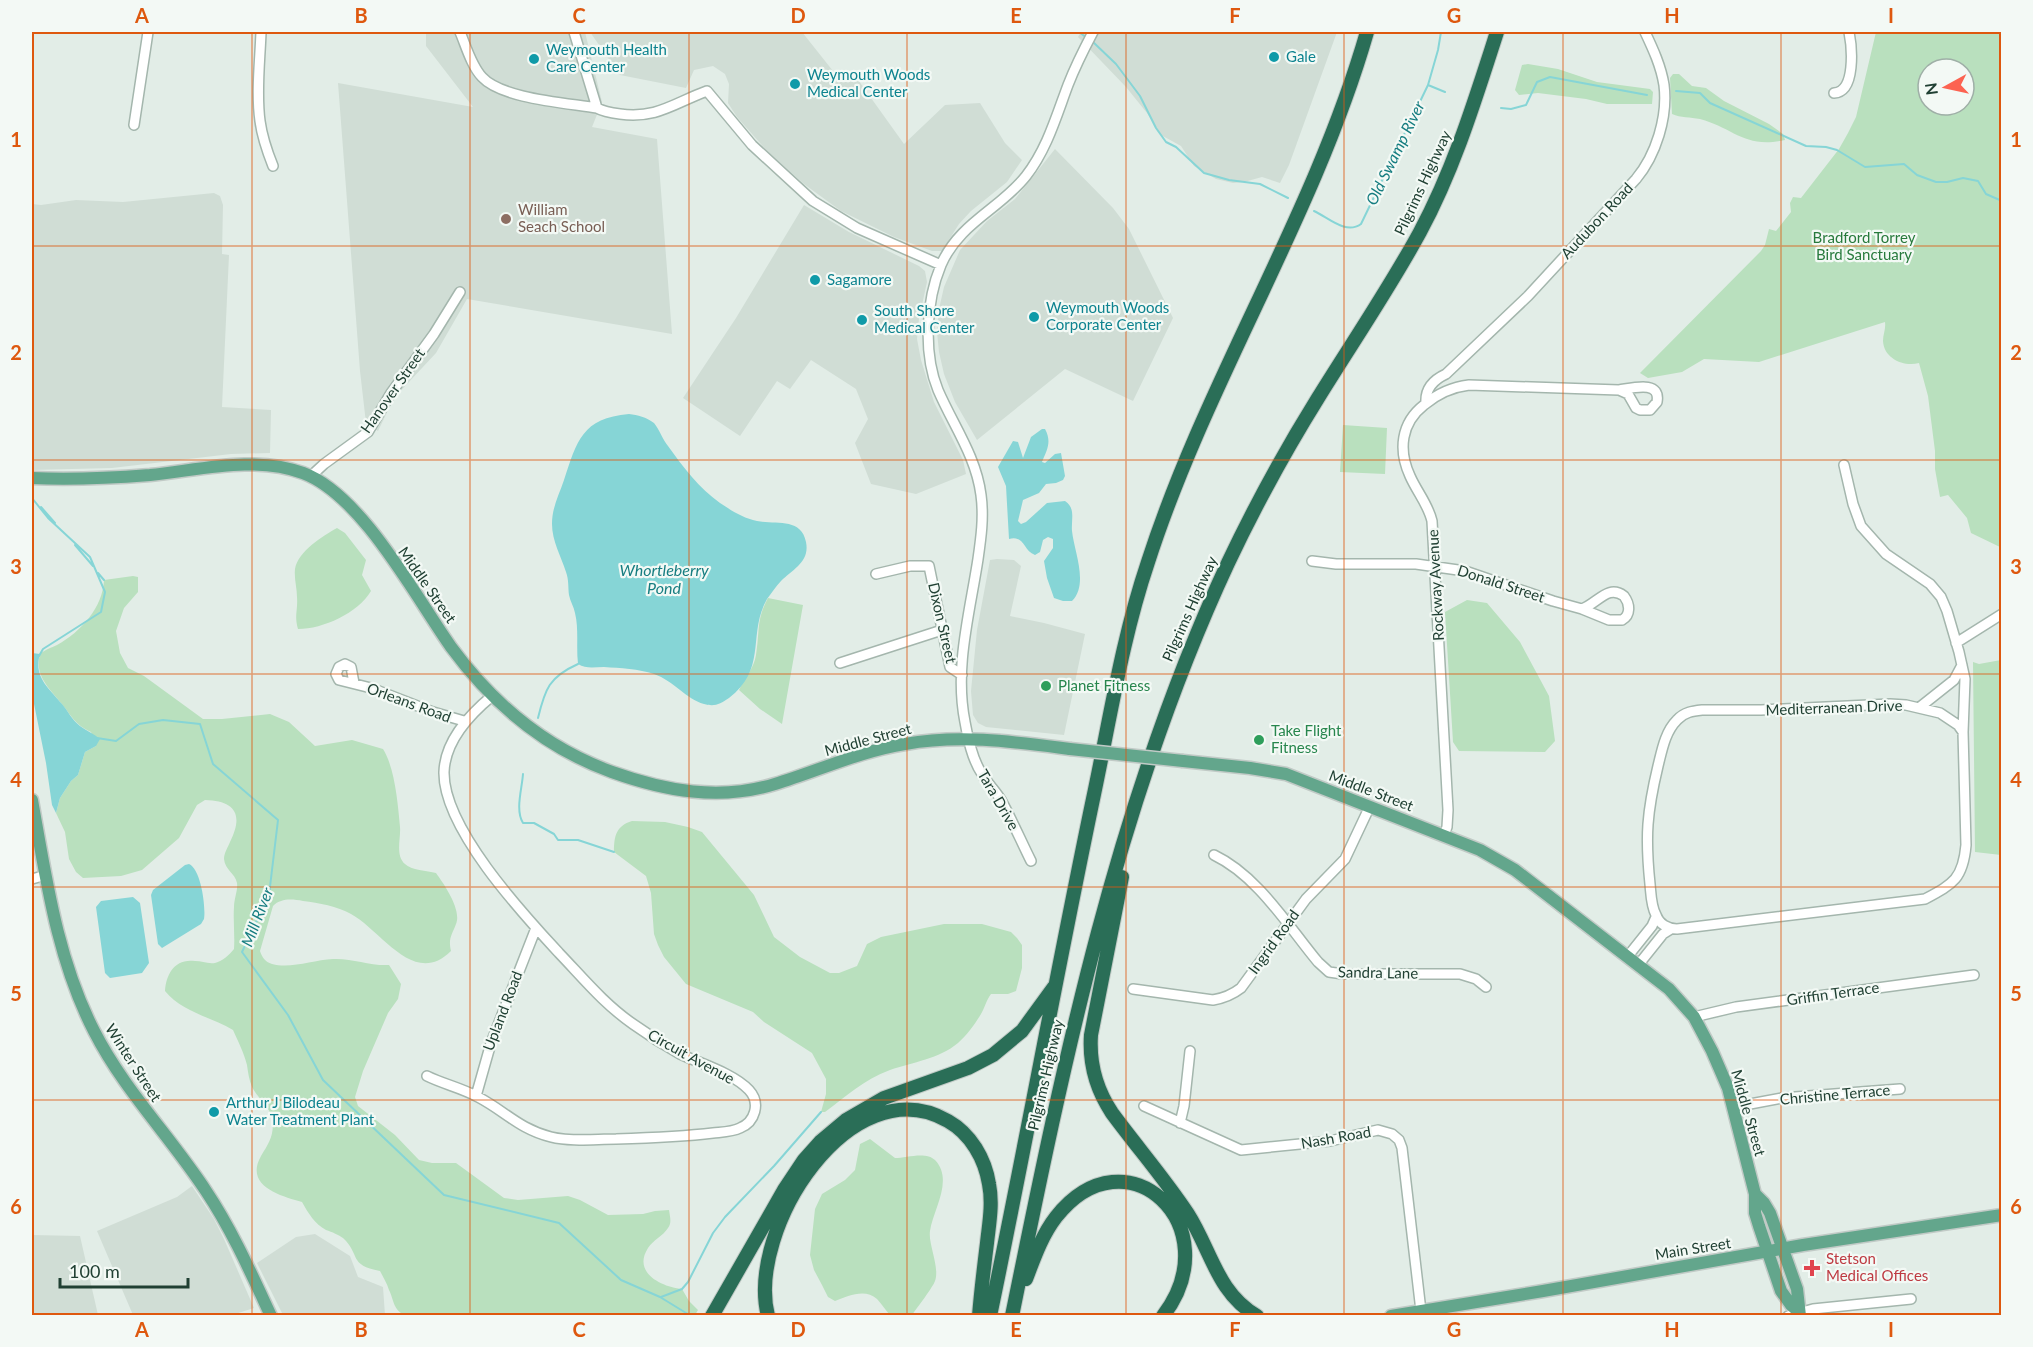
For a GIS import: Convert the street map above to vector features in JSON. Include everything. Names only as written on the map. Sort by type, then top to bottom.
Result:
[{"type":"highway","name":"Pilgrims Highway","points":[[990,1316],[1117,676],[1147,562],[1180,474],[1329,144],[1348,94],[1367,32]]},
{"type":"highway","name":"Pilgrims Highway","points":[[1013,1316],[1048,1136],[1076,1015],[1102,917],[1144,777],[1188,654],[1249,520],[1305,420],[1405,258],[1438,196],[1470,117],[1497,32]]},
{"type":"highway","points":[[1144,777],[1097,997],[1091,1035],[1092,1064],[1098,1086],[1108,1106],[1188,1214],[1225,1286],[1236,1301],[1257,1316]]},
{"type":"highway","points":[[712,1316],[784,1190],[804,1160],[821,1141],[846,1120],[884,1098],[968,1068],[993,1055],[1022,1030],[1057,983]]},
{"type":"highway","points":[[768,1316],[764,1287],[769,1254],[778,1225],[802,1181],[825,1153],[860,1124],[883,1113],[908,1109],[934,1114],[958,1128],[976,1149],[986,1171],[990,1187],[991,1211],[979,1316]]},
{"type":"highway","points":[[1013,1316],[1036,1252],[1057,1216],[1083,1193],[1102,1185],[1121,1182],[1141,1186],[1159,1195],[1172,1210],[1181,1228],[1185,1248],[1183,1270],[1174,1298],[1163,1316]]},
{"type":"main road","name":"Middle Street","points":[[32,478],[147,475],[209,467],[252,465],[282,468],[311,476],[356,511],[450,645],[492,696],[529,728],[578,758],[643,782],[686,791],[723,792],[757,789],[885,748],[919,742],[968,738],[1250,768],[1286,774],[1492,856],[1515,870],[1639,964],[1669,988],[1694,1017],[1712,1051],[1734,1107],[1755,1194],[1755,1213],[1781,1291],[1795,1314]]},
{"type":"main road","name":"Winter Street","points":[[32,800],[66,963],[94,1031],[133,1095],[214,1203],[271,1316]]},
{"type":"main road","name":"Middle Street","points":[[1755,1194],[1768,1208],[1797,1289],[1795,1314]]},
{"type":"main road","name":"Main Street","points":[[1391,1316],[1768,1251],[2001,1215]]},
{"type":"street","points":[[134,125],[148,32]]},
{"type":"street","points":[[261,32],[258,99],[264,140],[273,166]]},
{"type":"street","points":[[459,32],[481,76],[493,85],[513,94],[631,115],[651,115],[707,91],[752,145],[813,201],[857,228],[941,266]]},
{"type":"street","points":[[574,32],[597,108]]},
{"type":"street","name":"Audubon Road","points":[[1426,404],[1428,389],[1438,378],[1446,374],[1528,296],[1636,179],[1650,159],[1662,121],[1664,89],[1658,62],[1645,32]]},
{"type":"street","points":[[1834,93],[1845,89],[1850,71],[1852,55],[1849,32]]},
{"type":"street","name":"Tara Drive","points":[[1031,861],[1000,798],[981,773],[968,738],[964,719],[962,675],[964,648],[981,535],[982,507],[979,481],[974,464],[938,389],[930,358],[928,324],[941,266],[951,247],[982,214],[1013,189],[1034,165],[1049,136],[1092,33]]},
{"type":"street","name":"Hanover Street","points":[[311,476],[368,432],[391,393],[460,292]]},
{"type":"street","points":[[1446,374],[1451,389]]},
{"type":"street","name":"Rockway Avenue","points":[[1444,835],[1448,810],[1436,566],[1430,512],[1410,477],[1404,455],[1406,428],[1412,416],[1426,404],[1451,389],[1464,385],[1619,390]]},
{"type":"street","points":[[1639,964],[1663,934],[1671,929],[1724,925],[1925,899],[1946,888],[1960,874],[1965,863],[1963,732],[1965,687],[1962,664],[1947,611],[1936,591],[1924,579],[1886,554],[1861,526],[1853,504],[1844,465]]},
{"type":"street","name":"Donald Street","points":[[1312,561],[1336,564],[1436,566],[1474,573],[1614,621],[1625,618],[1629,610],[1624,596],[1615,592],[1605,594],[1582,609]]},
{"type":"street","name":"Dixon Street","points":[[876,574],[910,566],[929,566],[950,667],[962,675]]},
{"type":"street","points":[[1956,643],[2001,614]]},
{"type":"street","points":[[840,663],[942,630]]},
{"type":"street","points":[[1920,707],[1954,680],[1962,664]]},
{"type":"street","name":"Orleans Road","points":[[354,683],[464,722]]},
{"type":"street","name":"Circuit Avenue","points":[[427,1076],[476,1096],[537,1133],[567,1140],[694,1136],[737,1129],[747,1125],[756,1110],[755,1100],[749,1090],[740,1083],[680,1053],[615,1010],[597,994],[536,928],[485,865],[457,818],[444,780],[445,761],[464,722],[492,696]]},
{"type":"street","name":"Mediterranean Drive","points":[[1656,917],[1647,859],[1648,813],[1663,746],[1669,732],[1681,716],[1702,710],[1761,710],[1890,704],[1932,709],[1949,717],[1963,732]]},
{"type":"street","name":"Ingrid Road","points":[[1133,989],[1213,1000],[1231,996],[1241,988],[1306,899],[1345,859],[1370,806]]},
{"type":"street","name":"Sandra Lane","points":[[1214,855],[1234,866],[1251,881],[1322,967],[1334,974],[1460,974],[1476,979],[1486,987]]},
{"type":"street","points":[[32,879],[46,875]]},
{"type":"street","points":[[1628,956],[1652,926],[1656,917],[1663,925],[1671,929]]},
{"type":"street","name":"Upland Road","points":[[476,1096],[491,1043],[536,928]]},
{"type":"street","name":"Griffin Terrace","points":[[1694,1017],[1736,1007],[1974,975]]},
{"type":"street","points":[[1180,1123],[1184,1111],[1190,1051]]},
{"type":"street","name":"Christine Terrace","points":[[1734,1107],[1782,1098],[1900,1089]]},
{"type":"street","name":"Nash Road","points":[[1144,1106],[1240,1150],[1330,1141],[1378,1130],[1396,1137],[1403,1153],[1420,1311]]},
{"type":"street","points":[[1795,1314],[1813,1309],[1911,1299]]},
{"type":"shaded area","name":"William Seach School","points":[[426,32],[585,32],[602,102],[592,127],[657,139],[672,334],[467,299],[436,353],[394,398],[378,431],[366,423],[360,371],[338,83],[473,107],[426,46]]},
{"type":"shaded area","points":[[590,32],[802,32],[833,71],[856,77],[904,144],[945,105],[980,103],[1005,143],[1022,160],[1007,182],[971,211],[959,224],[942,251],[932,251],[894,237],[841,211],[804,184],[768,152],[737,117],[728,103],[729,84],[725,74],[713,66],[694,70],[686,88],[620,75]]},
{"type":"shaded area","points":[[1081,32],[1337,32],[1289,165],[1280,183],[1262,177],[1233,183],[1216,179],[1194,166],[1181,146],[1161,135],[1126,87],[1078,37]]},
{"type":"shaded area","points":[[1055,149],[1113,208],[1129,229],[1173,318],[1133,401],[1065,369],[977,440],[955,402],[944,374],[939,352],[937,332],[944,287],[960,250],[987,221],[1015,199]]},
{"type":"shaded area","points":[[214,193],[220,196],[223,205],[222,254],[229,255],[222,407],[271,410],[270,453],[231,454],[112,468],[32,470],[32,204],[41,205],[76,200],[123,202]]},
{"type":"shaded area","points":[[804,205],[849,232],[925,271],[927,282],[917,339],[921,360],[934,402],[963,460],[966,474],[916,494],[871,484],[855,443],[868,419],[856,389],[811,360],[790,389],[777,381],[740,436],[683,398],[736,318]]},
{"type":"shaded area","points":[[990,560],[1014,560],[1021,566],[1010,616],[1085,634],[1064,735],[986,727],[978,723],[973,715],[971,691],[977,630]]},
{"type":"shaded area","points":[[192,1186],[214,1219],[254,1308],[232,1315],[133,1315],[97,1231],[177,1197]]},
{"type":"shaded area","points":[[315,1234],[350,1256],[358,1277],[383,1287],[385,1315],[283,1315],[257,1263],[296,1237]]},
{"type":"shaded area","points":[[32,1235],[80,1236],[98,1315],[32,1315]]},
{"type":"green space","name":"Bradford Torrey Bird Sanctuary","points":[[1876,32],[2001,32],[2001,550],[2000,547],[1971,533],[1967,518],[1948,495],[1940,497],[1928,396],[1919,363],[1901,363],[1887,353],[1883,341],[1885,322],[1759,362],[1704,359],[1682,372],[1648,378],[1640,373],[1761,251],[1769,229],[1776,231],[1791,212],[1790,203],[1793,197],[1801,198],[1839,149],[1856,117]]},
{"type":"green space","points":[[1522,65],[1558,69],[1597,82],[1650,89],[1653,92],[1652,104],[1607,104],[1538,93],[1519,95],[1515,90]]},
{"type":"green space","points":[[1673,74],[1679,74],[1692,86],[1706,88],[1724,101],[1769,124],[1783,134],[1785,140],[1759,142],[1749,140],[1712,123],[1672,114],[1670,78]]},
{"type":"green space","points":[[1343,425],[1387,428],[1385,474],[1340,472]]},
{"type":"green space","points":[[337,528],[345,533],[366,560],[362,575],[371,591],[349,613],[329,623],[298,629],[295,573],[297,562],[306,550]]},
{"type":"green space","points":[[138,577],[138,592],[124,608],[116,631],[120,653],[128,668],[144,676],[203,719],[270,714],[289,722],[315,746],[352,740],[383,749],[395,787],[400,827],[400,856],[411,868],[436,873],[457,912],[456,924],[450,940],[451,951],[437,961],[424,963],[411,960],[399,953],[363,922],[340,909],[291,900],[283,900],[273,906],[260,951],[267,962],[287,965],[340,959],[389,965],[401,984],[398,999],[388,1013],[363,1071],[355,1097],[358,1106],[395,1135],[419,1160],[432,1163],[456,1163],[504,1198],[518,1200],[568,1196],[608,1215],[643,1214],[669,1210],[669,1226],[648,1248],[644,1257],[644,1265],[646,1271],[658,1282],[682,1289],[698,1310],[695,1315],[405,1315],[396,1308],[380,1271],[363,1266],[343,1238],[318,1225],[302,1202],[275,1193],[261,1182],[257,1175],[257,1166],[271,1138],[272,1118],[252,1087],[244,1056],[233,1030],[188,1009],[165,991],[167,979],[177,965],[188,961],[215,963],[226,958],[234,949],[234,904],[237,883],[224,859],[236,824],[234,811],[224,803],[205,800],[197,805],[179,838],[142,870],[121,876],[83,878],[76,872],[69,859],[65,832],[56,813],[60,798],[71,781],[78,775],[85,752],[96,746],[91,732],[74,719],[44,681],[39,668],[40,654],[66,640],[89,618],[100,600],[104,580]]},
{"type":"green space","points":[[768,598],[803,605],[782,724],[760,709],[739,690],[755,660],[760,619]]},
{"type":"green space","points":[[1467,600],[1487,603],[1520,642],[1549,696],[1555,741],[1545,752],[1459,751],[1453,742],[1445,612]]},
{"type":"green space","points":[[2002,660],[2001,855],[1975,852],[1973,662],[1979,664]]},
{"type":"green space","points":[[632,821],[665,822],[702,832],[754,895],[774,937],[800,957],[830,973],[839,973],[857,966],[867,944],[881,937],[944,924],[982,924],[1011,932],[1022,945],[1022,968],[1016,991],[1008,994],[991,994],[981,1014],[961,1040],[943,1053],[880,1074],[825,1112],[821,1112],[826,1094],[826,1079],[812,1053],[764,1022],[753,1012],[686,984],[664,957],[654,934],[651,893],[646,876],[614,852],[617,832],[622,826]]},
{"type":"green space","points":[[870,1139],[895,1158],[921,1155],[931,1157],[940,1168],[943,1177],[941,1195],[930,1231],[936,1269],[935,1281],[912,1315],[890,1315],[877,1299],[867,1294],[856,1294],[835,1301],[828,1297],[814,1270],[810,1255],[815,1209],[822,1194],[845,1180],[855,1170],[860,1144]]},
{"type":"water","name":"Whortleberry Pond","points":[[629,414],[654,423],[666,444],[698,484],[720,503],[752,520],[793,525],[803,534],[806,542],[807,549],[803,560],[777,585],[761,612],[749,675],[741,687],[729,698],[717,704],[708,705],[698,702],[668,681],[648,672],[623,668],[587,667],[578,664],[576,619],[569,595],[567,575],[553,536],[553,512],[573,454],[584,434],[591,426],[601,421],[613,416]]},
{"type":"water","points":[[1045,429],[1048,442],[1042,462],[1045,463],[1055,454],[1061,453],[1065,476],[1063,480],[1056,483],[1046,484],[1039,493],[1023,500],[1018,521],[1021,524],[1026,522],[1047,503],[1065,501],[1071,507],[1072,531],[1080,577],[1077,594],[1072,601],[1054,598],[1047,578],[1044,561],[1053,548],[1053,539],[1048,537],[1043,540],[1040,552],[1035,555],[1018,539],[1009,539],[1006,486],[998,467],[1013,441],[1018,442],[1023,458],[1031,437]]},
{"type":"water","points":[[32,653],[40,654],[38,662],[40,676],[47,687],[77,724],[100,739],[96,746],[85,752],[78,775],[71,781],[60,798],[56,813],[52,805],[32,694]]},
{"type":"water","points":[[189,864],[200,880],[204,919],[201,924],[162,948],[158,944],[151,895],[153,890]]},
{"type":"water","points":[[133,897],[140,903],[149,963],[142,973],[110,978],[105,973],[96,907],[101,901]]},
{"type":"waterway","name":"Old Swamp River","points":[[1079,32],[1087,38]]},
{"type":"waterway","name":"Old Swamp River","points":[[1314,211],[1343,227],[1349,228],[1361,224],[1428,85],[1441,32]]},
{"type":"waterway","name":"Old Swamp River","points":[[1092,41],[1116,64],[1140,96],[1156,128],[1166,142],[1176,147],[1204,173],[1229,180],[1260,184],[1288,198]]},
{"type":"waterway","points":[[1501,108],[1511,109],[1526,105],[1537,82],[1550,77],[1647,95]]},
{"type":"waterway","points":[[1428,85],[1445,92]]},
{"type":"waterway","points":[[1676,91],[1700,93],[1710,103],[1806,146],[1837,150],[1865,167],[1904,164],[1917,175],[1936,182],[1963,178],[1978,181],[1986,194],[2002,201]]},
{"type":"waterway","name":"Mill River","points":[[32,498],[48,518],[90,557],[105,592],[101,612],[43,649],[39,656]]},
{"type":"waterway","name":"Mill River","points":[[41,507],[55,523]]},
{"type":"waterway","name":"Mill River","points":[[75,545],[93,566]]},
{"type":"waterway","name":"Mill River","points":[[98,573],[104,580]]},
{"type":"waterway","points":[[538,718],[543,699],[554,679],[578,664]]},
{"type":"waterway","name":"Mill River","points":[[97,738],[116,741],[139,724],[163,720],[200,724],[213,764],[278,820],[269,895],[242,952],[288,1015],[323,1080],[444,1195],[559,1223],[621,1280],[660,1297],[691,1316]]},
{"type":"waterway","points":[[523,774],[519,806],[523,823],[534,823],[554,834],[558,840],[578,840],[614,852]]},
{"type":"waterway","points":[[661,1297],[682,1289],[688,1282],[713,1233],[725,1217],[821,1112]]},
{"type":"place","name":"Gale","points":[[1274,57]]},
{"type":"place","name":"Weymouth Health Care Center","points":[[534,59]]},
{"type":"place","name":"Weymouth Woods Medical Center","points":[[795,84]]},
{"type":"place","name":"William Seach School","points":[[506,219]]},
{"type":"place","name":"Sagamore","points":[[815,280]]},
{"type":"place","name":"Weymouth Woods Corporate Center","points":[[1034,317]]},
{"type":"place","name":"South Shore Medical Center","points":[[862,320]]},
{"type":"place","name":"Planet Fitness","points":[[1046,686]]},
{"type":"place","name":"Take Flight Fitness","points":[[1259,740]]},
{"type":"place","name":"Arthur J Bilodeau Water Treatment Plant","points":[[214,1112]]},
{"type":"place","name":"Stetson Medical Offices","points":[[1812,1268]]}]
